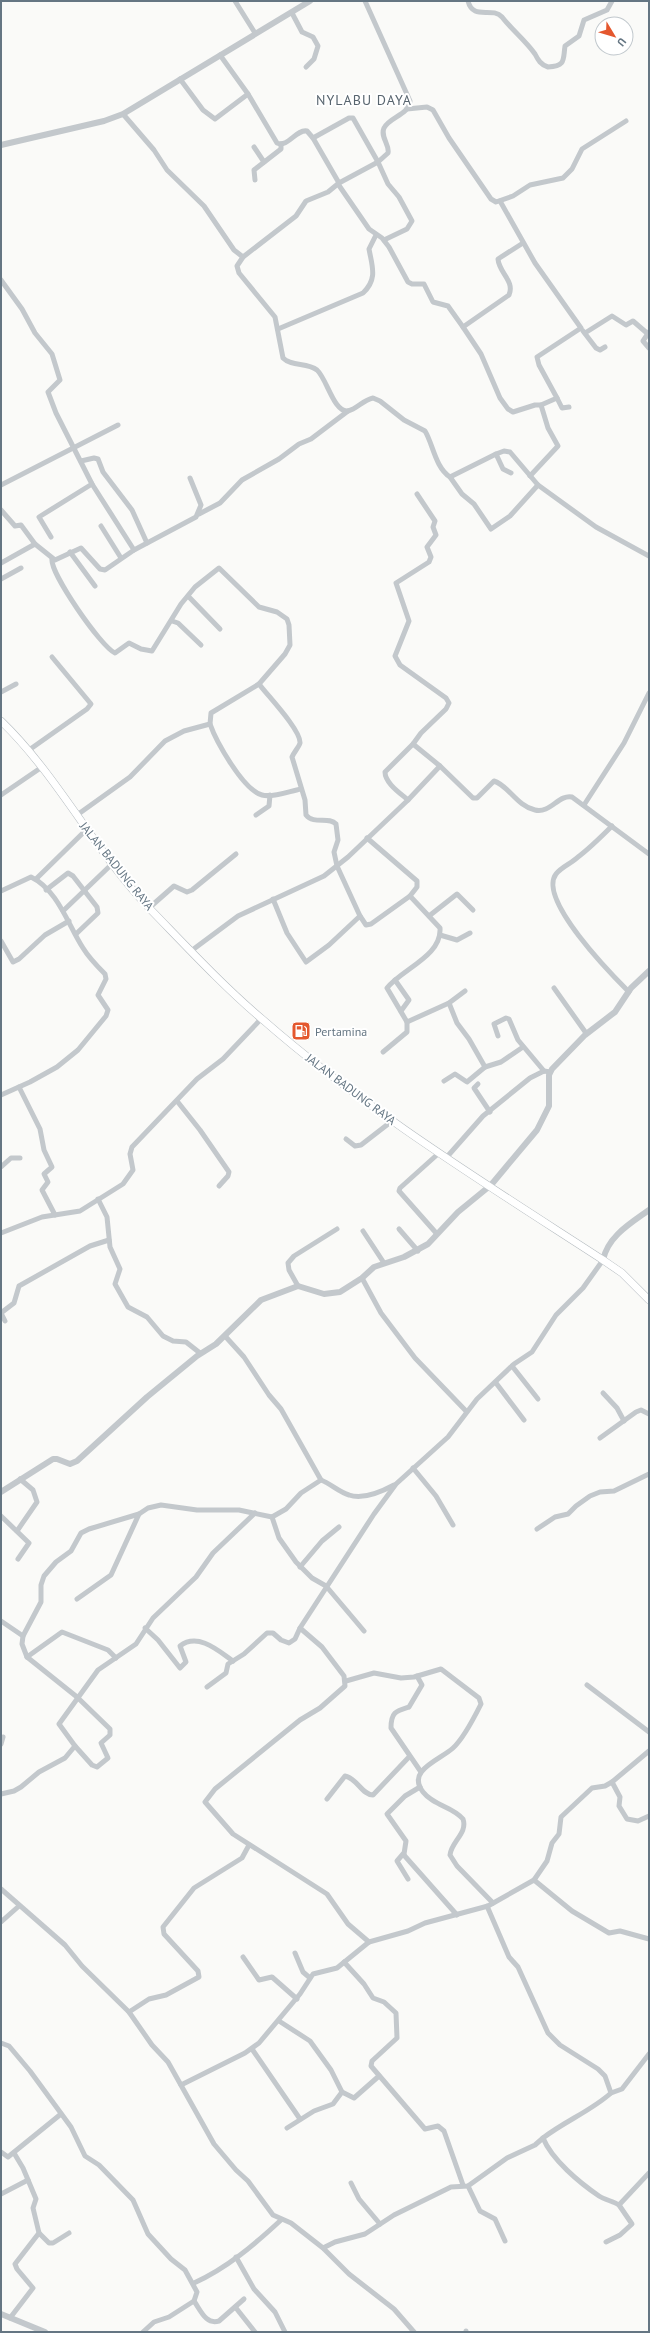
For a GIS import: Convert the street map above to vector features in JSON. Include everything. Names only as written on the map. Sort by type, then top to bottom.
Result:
[{"type":"main road","name":"JALAN BADUNG RAYA","points":[[1,721],[29,750],[113,863],[150,908],[191,951],[261,1019],[331,1076],[392,1121],[622,1273],[649,1300]]},
{"type":"street","points":[[235,1],[255,33]]},
{"type":"street","points":[[1,145],[104,121],[123,114],[310,1]]},
{"type":"street","points":[[348,411],[336,405],[326,381],[318,371],[308,365],[286,361],[283,358],[275,317],[239,272],[237,266],[243,257],[284,223],[293,218],[306,201],[328,192],[338,183],[378,162],[386,156],[389,150],[383,134],[384,129],[407,109],[410,101],[365,1]]},
{"type":"street","points":[[468,1],[472,9],[499,14],[517,31],[541,64],[548,67],[563,62],[565,59],[565,46],[579,36],[584,20],[607,10],[612,1]]},
{"type":"street","points":[[292,13],[302,32],[313,37],[318,46],[314,59],[306,67]]},
{"type":"street","points":[[220,55],[248,94],[277,143],[282,144]]},
{"type":"street","points":[[180,79],[203,110],[215,119],[248,94]]},
{"type":"street","points":[[407,109],[427,107],[433,110],[449,138],[491,199],[493,201],[500,202],[530,185],[563,178],[572,169],[582,149],[626,120]]},
{"type":"street","points":[[123,114],[154,150],[170,173],[204,206],[234,250],[243,257]]},
{"type":"street","points":[[313,138],[352,118],[378,162],[388,184],[399,197],[413,222],[407,229],[384,240]]},
{"type":"street","points":[[255,180],[254,170],[281,149],[282,144],[304,130],[313,138],[354,210],[372,232],[384,240],[399,262],[408,282],[412,284],[424,284],[433,302],[437,305],[448,306],[481,354],[500,398],[508,409],[513,412],[557,398]]},
{"type":"street","points":[[254,147],[264,162]]},
{"type":"street","points":[[500,202],[523,243],[583,331],[596,348],[600,350],[605,347]]},
{"type":"street","points":[[278,328],[363,293],[368,289],[374,270],[369,249],[376,235]]},
{"type":"street","points":[[463,327],[509,295],[512,288],[498,264],[498,258],[523,243]]},
{"type":"street","points":[[1,280],[56,363],[60,380],[48,392],[56,412],[92,484],[134,550]]},
{"type":"street","points":[[569,407],[562,408],[539,365],[537,358],[612,316],[626,325],[633,321],[648,333],[643,341],[649,348]]},
{"type":"street","points":[[52,559],[81,548],[103,571],[110,568],[121,558],[134,550],[220,503],[242,480],[279,460],[299,444],[311,439],[348,411],[373,398],[380,401],[404,420],[422,428],[428,436],[445,472],[462,494],[471,500],[491,529],[510,516],[538,485]]},
{"type":"street","points":[[530,476],[558,446],[548,428],[541,404]]},
{"type":"street","points":[[1,485],[74,446],[118,425]]},
{"type":"street","points":[[450,477],[496,454],[504,451],[510,452],[538,485],[596,526],[649,556]]},
{"type":"street","points":[[496,454],[503,469],[511,473]]},
{"type":"street","points":[[81,461],[94,458],[98,459],[103,472],[132,510],[148,543]]},
{"type":"street","points":[[190,478],[201,505],[199,514]]},
{"type":"street","points":[[52,537],[39,518],[92,484]]},
{"type":"street","points":[[408,800],[393,787],[384,774],[386,769],[413,744],[421,733],[446,709],[449,703],[446,698],[400,665],[395,656],[409,627],[409,621],[396,588],[396,583],[429,562],[431,557],[427,547],[436,535],[433,527],[435,521],[417,494]]},
{"type":"street","points":[[1,511],[15,526],[20,525],[35,544],[52,559],[53,571],[84,618],[112,652],[118,653],[127,644],[132,643],[141,650],[152,651],[172,621],[181,604],[195,587],[217,569],[221,568],[230,580],[259,607],[277,612],[287,619],[289,625],[290,646],[285,654],[259,684],[211,713],[210,724],[214,736],[234,768],[257,793],[270,795],[301,789]]},
{"type":"street","points":[[101,526],[121,558]]},
{"type":"street","points":[[1,563],[35,544]]},
{"type":"street","points":[[70,552],[95,586]]},
{"type":"street","points":[[1,579],[21,568]]},
{"type":"street","points":[[188,596],[220,629]]},
{"type":"street","points":[[172,621],[178,623],[201,645]]},
{"type":"street","points":[[29,750],[87,708],[90,704],[52,657]]},
{"type":"street","points":[[1,692],[16,684]]},
{"type":"street","points":[[259,684],[290,722],[300,740],[300,744],[292,756],[305,800],[304,811],[308,818],[314,821],[330,821],[336,824],[338,840],[334,852],[337,866],[360,916],[366,925],[371,924],[410,896],[417,887],[417,881],[368,838]]},
{"type":"street","points":[[584,805],[624,743],[649,693]]},
{"type":"street","points":[[77,815],[130,776],[165,741],[184,731],[210,724]]},
{"type":"street","points":[[413,744],[440,766],[473,798],[477,798],[494,781],[501,785],[519,802],[535,810],[544,810],[568,796],[584,805],[649,854]]},
{"type":"street","points":[[191,951],[238,916],[324,876],[368,838],[408,800],[440,766]]},
{"type":"street","points":[[1,795],[42,767]]},
{"type":"street","points":[[256,815],[269,806],[270,795]]},
{"type":"street","points":[[612,826],[580,856],[556,873],[553,886],[567,919],[582,942],[629,992]]},
{"type":"street","points":[[36,879],[87,829]]},
{"type":"street","points":[[150,908],[174,886],[187,892],[192,890],[236,854]]},
{"type":"street","points":[[63,911],[85,892],[113,863]]},
{"type":"street","points":[[46,890],[68,873],[73,876],[97,908],[98,913],[76,934]]},
{"type":"street","points":[[1,891],[25,878],[31,877],[36,879],[63,911],[85,952],[106,977],[98,995],[108,1007],[106,1016],[69,1058],[57,1067],[1,1095]]},
{"type":"street","points":[[429,916],[457,894],[473,910]]},
{"type":"street","points":[[383,1052],[407,1032],[407,1022],[388,990],[395,980],[425,957],[440,935],[439,925],[410,896]]},
{"type":"street","points":[[273,899],[287,933],[306,962],[329,945],[360,916]]},
{"type":"street","points":[[1,941],[13,962],[19,959],[45,935],[68,921]]},
{"type":"street","points":[[440,935],[457,940],[470,933]]},
{"type":"street","points":[[446,1158],[480,1118],[490,1112],[530,1078],[547,1072],[586,1033],[615,1012],[629,992],[649,971]]},
{"type":"street","points":[[395,980],[409,1000],[401,1011]]},
{"type":"street","points":[[554,988],[586,1033]]},
{"type":"street","points":[[407,1022],[449,1003],[465,991]]},
{"type":"street","points":[[449,1003],[456,1023],[469,1039],[485,1067]]},
{"type":"street","points":[[1,1492],[53,1459],[58,1459],[70,1464],[77,1461],[115,1425],[200,1353],[225,1336],[261,1300],[298,1286],[324,1294],[336,1293],[362,1278],[369,1270],[384,1262],[418,1251],[428,1244],[458,1212],[491,1185],[516,1157],[545,1118],[549,1106],[547,1072],[523,1047],[518,1040],[509,1019],[506,1018],[494,1024],[498,1036]]},
{"type":"street","points":[[1,1233],[55,1215],[80,1211],[123,1184],[133,1170],[130,1154],[132,1147],[197,1079],[223,1060],[261,1019]]},
{"type":"street","points":[[444,1081],[455,1074],[467,1082],[485,1067],[501,1062],[523,1047]]},
{"type":"street","points":[[478,1084],[474,1088],[490,1112]]},
{"type":"street","points":[[19,1087],[40,1129],[44,1150],[52,1167],[44,1174],[47,1183],[42,1190],[55,1215]]},
{"type":"street","points":[[177,1101],[200,1130],[229,1172],[228,1176],[219,1186]]},
{"type":"street","points":[[346,1140],[355,1146],[361,1145],[392,1121]]},
{"type":"street","points":[[437,1234],[399,1191],[400,1188],[439,1153]]},
{"type":"street","points":[[1,1167],[11,1158],[20,1158]]},
{"type":"street","points":[[98,1199],[107,1217],[109,1240],[121,1272],[115,1284],[128,1307],[147,1317],[163,1336],[173,1341],[186,1342],[200,1353]]},
{"type":"street","points":[[207,1687],[227,1672],[228,1664],[267,1633],[273,1633],[281,1640],[289,1643],[295,1639],[300,1628],[326,1586],[396,1484],[448,1437],[466,1411],[512,1366],[532,1352],[556,1315],[583,1288],[603,1260],[608,1246],[615,1237],[649,1210]]},
{"type":"street","points":[[298,1286],[289,1270],[288,1263],[294,1256],[337,1229]]},
{"type":"street","points":[[399,1229],[418,1251]]},
{"type":"street","points":[[363,1231],[384,1262]]},
{"type":"street","points":[[5,1321],[1,1313],[14,1304],[19,1286],[90,1246],[109,1240]]},
{"type":"street","points":[[362,1278],[382,1313],[415,1358],[466,1411]]},
{"type":"street","points":[[225,1336],[244,1357],[269,1395],[281,1409],[321,1480],[348,1495],[356,1497],[376,1494],[396,1484]]},
{"type":"street","points":[[512,1366],[538,1399]]},
{"type":"street","points":[[496,1382],[524,1420]]},
{"type":"street","points":[[603,1393],[617,1408],[624,1421]]},
{"type":"street","points":[[600,1438],[641,1410],[649,1414]]},
{"type":"street","points":[[413,1468],[436,1496],[453,1525]]},
{"type":"street","points":[[537,1529],[556,1517],[568,1514],[590,1496],[600,1492],[614,1491],[649,1474]]},
{"type":"street","points":[[16,1531],[33,1510],[37,1502],[33,1490],[20,1479]]},
{"type":"street","points":[[254,1513],[213,1553],[196,1577],[153,1618],[145,1628],[136,1644],[98,1670],[77,1697],[59,1724],[75,1746],[92,1765],[97,1767],[108,1758],[101,1743],[111,1732],[77,1697],[27,1657],[22,1644],[23,1636],[41,1602],[41,1585],[44,1576],[56,1562],[72,1551],[81,1533],[103,1524],[139,1514],[161,1505],[197,1510],[239,1510],[254,1513],[272,1517],[286,1509],[301,1493],[321,1480]]},
{"type":"street","points":[[77,1599],[111,1575],[139,1514]]},
{"type":"street","points":[[1,1516],[29,1543],[18,1559]]},
{"type":"street","points":[[272,1517],[279,1538],[300,1567],[312,1578],[326,1586],[364,1631]]},
{"type":"street","points":[[300,1567],[322,1541],[339,1527]]},
{"type":"street","points":[[1,1621],[23,1636]]},
{"type":"street","points":[[145,1628],[158,1640],[180,1668],[186,1662],[180,1646],[194,1641],[215,1648],[233,1661]]},
{"type":"street","points":[[300,1628],[322,1647],[346,1681]]},
{"type":"street","points":[[27,1657],[62,1632],[110,1651],[116,1658]]},
{"type":"street","points":[[346,1681],[374,1673],[401,1678],[418,1676],[441,1669],[474,1694],[481,1704],[452,1748],[421,1772],[418,1778],[420,1787],[431,1800],[455,1812],[463,1819],[462,1832],[452,1847],[450,1855],[457,1866],[493,1903]]},
{"type":"street","points":[[418,1676],[422,1685],[414,1702],[409,1707],[398,1710],[391,1722],[391,1728],[409,1757],[421,1772]]},
{"type":"street","points":[[346,1681],[342,1691],[300,1720],[207,1797],[205,1802],[206,1806],[217,1815],[228,1829],[249,1845],[327,1894],[348,1924],[369,1942]]},
{"type":"street","points":[[587,1685],[649,1732]]},
{"type":"street","points":[[1,1744],[3,1737]]},
{"type":"street","points":[[1,1794],[14,1791],[21,1787],[39,1772],[65,1758],[75,1746]]},
{"type":"street","points":[[181,2086],[252,2049],[279,2022],[297,1999],[310,1978],[320,1972],[337,1968],[369,1942],[486,1906],[534,1880],[547,1861],[552,1843],[559,1834],[560,1817],[592,1788],[605,1786],[612,1782],[649,1751]]},
{"type":"street","points":[[327,1799],[346,1776],[350,1777],[367,1793],[373,1795],[409,1757]]},
{"type":"street","points":[[612,1782],[620,1797],[619,1806],[627,1819],[638,1821],[649,1816]]},
{"type":"street","points":[[408,1879],[397,1861],[404,1854],[406,1840],[387,1814],[405,1796],[420,1787]]},
{"type":"street","points":[[129,2012],[149,1999],[166,1995],[199,1977],[198,1971],[164,1934],[163,1927],[194,1888],[242,1858],[249,1845]]},
{"type":"street","points":[[404,1854],[457,1914]]},
{"type":"street","points":[[534,1880],[572,1911],[609,1933],[620,1931],[649,1939]]},
{"type":"street","points":[[1,1889],[65,1945],[82,1966],[129,2012],[152,2045],[168,2062],[214,2144],[236,2170],[248,2181],[269,2210],[281,2220],[291,2222],[323,2248],[349,2274],[394,2309],[414,2332]]},
{"type":"street","points":[[1,1922],[19,1906]]},
{"type":"street","points":[[486,1906],[509,1957],[518,1967],[548,2033],[560,2044],[598,2069],[605,2076],[611,2093]]},
{"type":"street","points":[[295,1953],[303,1972],[310,1978]]},
{"type":"street","points":[[243,1957],[259,1980],[272,1977],[297,1999]]},
{"type":"street","points":[[344,1962],[364,1984],[373,1998],[384,2002],[396,2013],[397,2038],[371,2063],[372,2068],[425,2129],[438,2126],[444,2130],[466,2185],[480,2211],[491,2216],[499,2224],[505,2241]]},
{"type":"street","points":[[279,2022],[310,2041],[331,2070],[342,2092],[354,2098],[379,2076]]},
{"type":"street","points":[[1,2043],[9,2046],[30,2071],[74,2132],[85,2156],[99,2165],[133,2200],[150,2237],[174,2262],[185,2270],[194,2283],[197,2292],[194,2301],[169,2317],[151,2324],[143,2332]]},
{"type":"street","points":[[252,2049],[300,2119]]},
{"type":"street","points":[[323,2248],[335,2242],[366,2234],[380,2224],[419,2202],[451,2187],[466,2185],[507,2158],[535,2145],[591,2109],[611,2093],[622,2089],[649,2054]]},
{"type":"street","points":[[287,2128],[321,2107],[332,2104],[342,2092]]},
{"type":"street","points":[[1,2152],[6,2157],[14,2153],[61,2114]]},
{"type":"street","points":[[544,2138],[560,2164],[600,2196],[619,2205],[631,2220],[632,2224],[620,2235],[606,2242]]},
{"type":"street","points":[[14,2153],[36,2199],[33,2208],[39,2233],[49,2243],[53,2243],[68,2233]]},
{"type":"street","points":[[619,2205],[649,2174]]},
{"type":"street","points":[[1,2194],[28,2180]]},
{"type":"street","points":[[351,2183],[359,2199],[380,2224]]},
{"type":"street","points":[[194,2283],[216,2273],[259,2241],[281,2220]]},
{"type":"street","points":[[10,2318],[33,2288],[17,2269],[15,2264],[39,2233]]},
{"type":"street","points":[[236,2257],[254,2289],[275,2312],[286,2332]]},
{"type":"street","points":[[194,2301],[210,2322],[219,2321],[236,2308],[244,2299]]},
{"type":"street","points":[[236,2308],[255,2332]]},
{"type":"street","points":[[1,2314],[45,2332]]},
{"type":"place","name":"Pertamina","points":[[301,1031]]},
{"type":"district","name":"NYLABU DAYA","points":[[364,100]]}]
